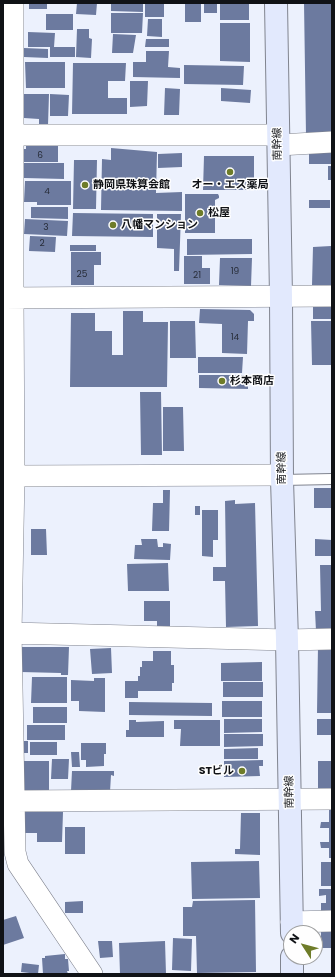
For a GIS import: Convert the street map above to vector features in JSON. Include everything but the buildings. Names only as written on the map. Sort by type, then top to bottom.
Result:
[{"type":"main road","name":"南幹線","points":[[276,3],[281,297],[282,478],[287,640],[291,925]]},
{"type":"street","points":[[13,3],[8,136],[8,298],[14,476],[7,633],[14,801],[9,852],[92,974]]},
{"type":"street","points":[[8,136],[332,142]]},
{"type":"street","points":[[8,298],[332,296]]},
{"type":"street","points":[[14,476],[282,478]]},
{"type":"street","points":[[7,633],[287,640],[332,639]]},
{"type":"street","points":[[14,801],[332,800]]},
{"type":"street","points":[[309,925],[332,921]]},
{"type":"lane","points":[[282,478],[332,479]]},
{"type":"place","name":"オー・エス薬局","points":[[230,172]]},
{"type":"place","name":"静岡県珠算会館","points":[[85,185]]},
{"type":"place","name":"松屋","points":[[200,213]]},
{"type":"place","name":"八幡マンション","points":[[113,225]]},
{"type":"place","name":"杉本商店","points":[[222,381]]},
{"type":"place","name":"STビル","points":[[242,771]]}]
